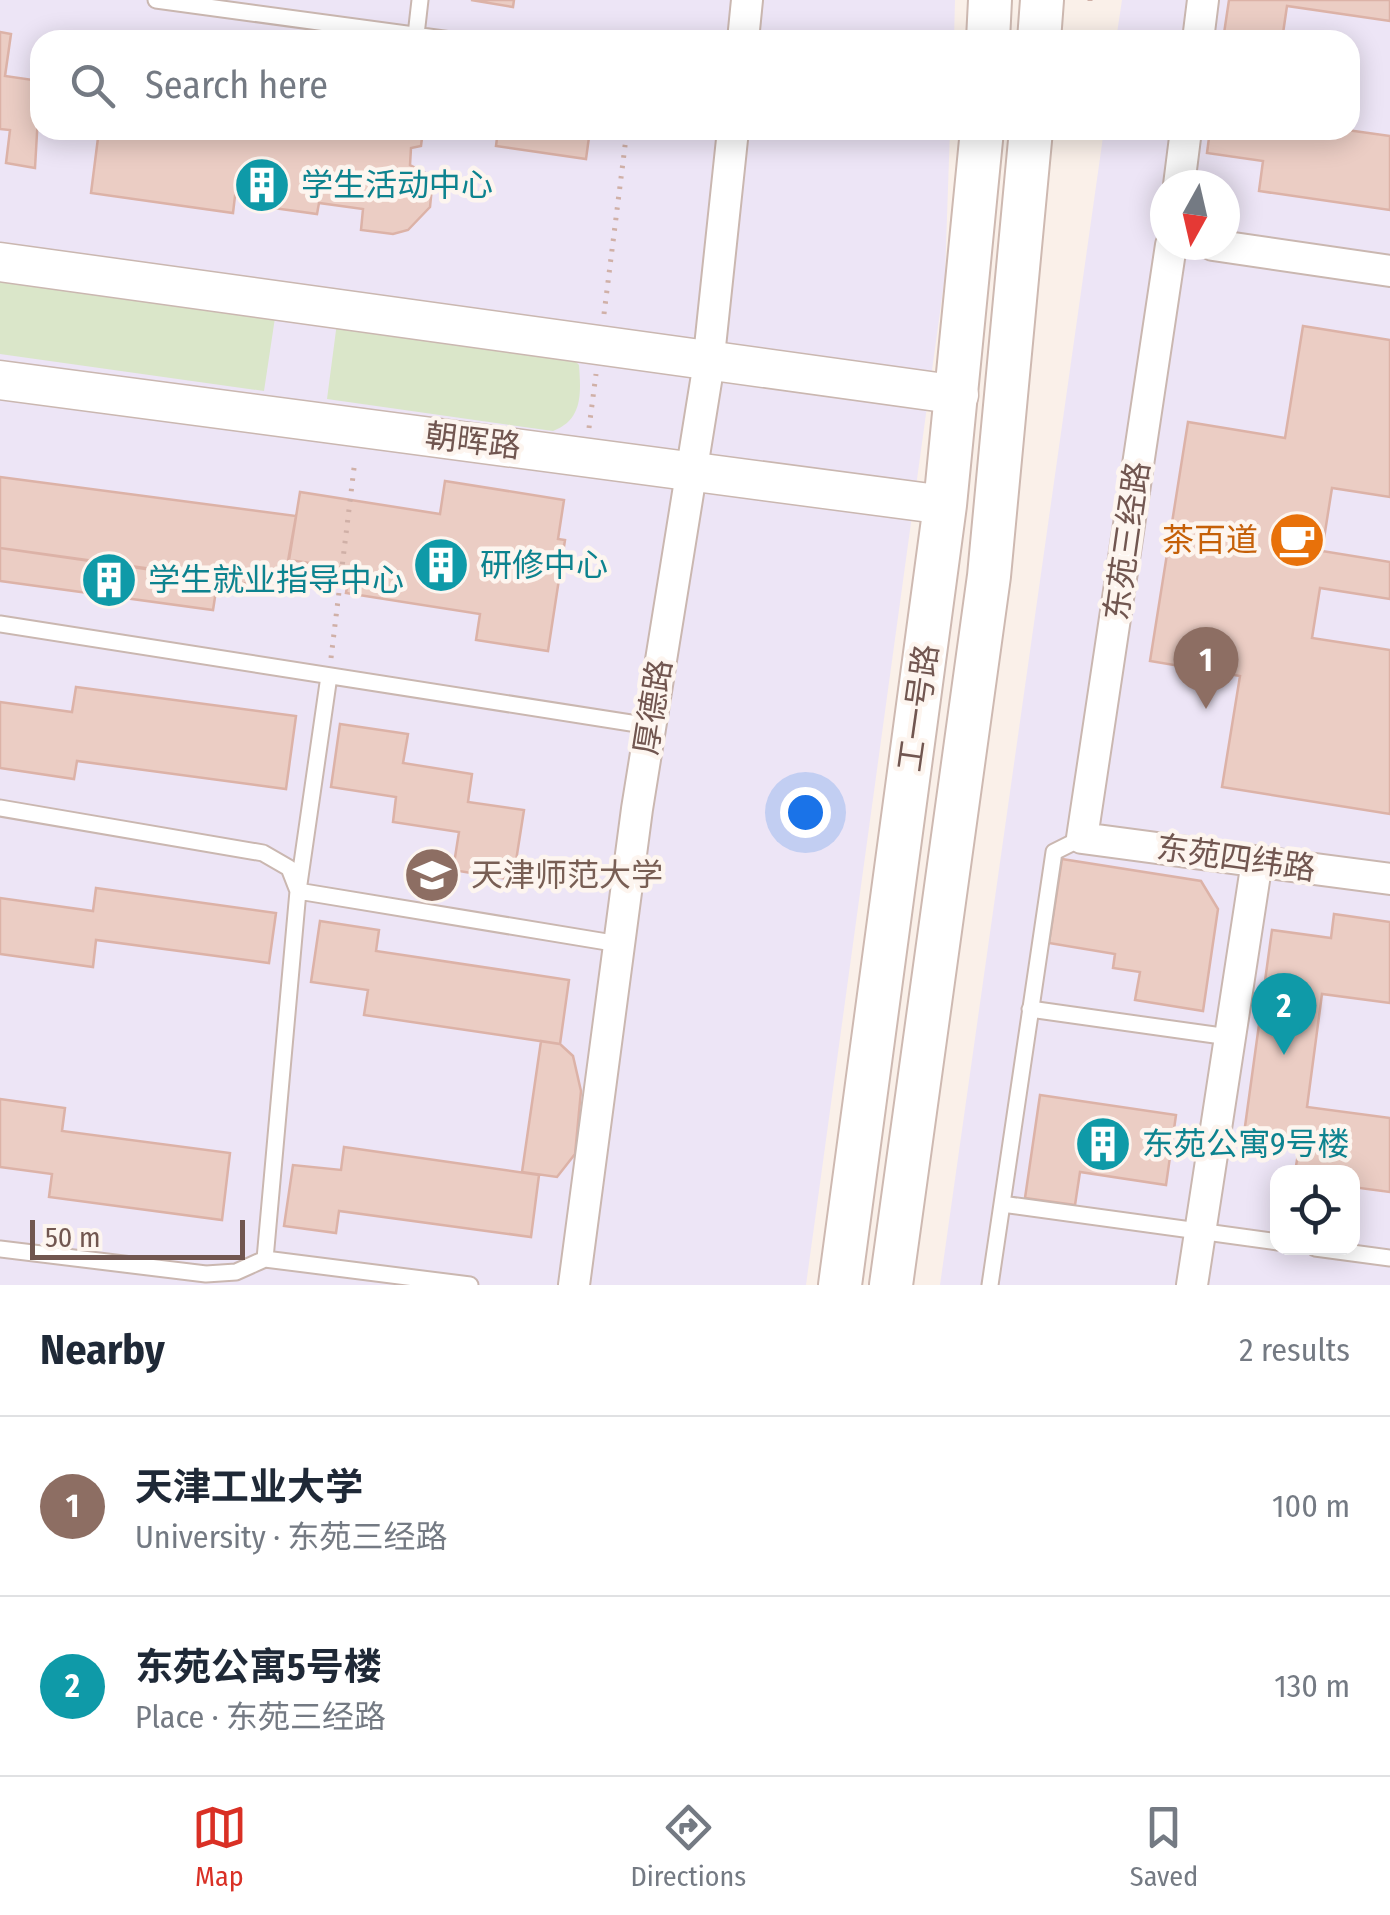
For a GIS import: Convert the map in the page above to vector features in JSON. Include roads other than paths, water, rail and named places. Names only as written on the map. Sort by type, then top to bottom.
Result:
[{"type":"main road","points":[[988,30],[990,0]]},
{"type":"main road","points":[[1040,30],[1042,0]]},
{"type":"main road","name":"工一号路","points":[[840,1285],[946,505],[981,140]]},
{"type":"main road","name":"工一号路","points":[[891,1285],[989,576],[1030,140]]},
{"type":"street","points":[[744,30],[748,0]]},
{"type":"street","points":[[1199,30],[1203,0]]},
{"type":"street","name":"厚德路","points":[[574,1285],[650,726],[693,470],[732,140]]},
{"type":"street","points":[[1181,170],[1185,140]]},
{"type":"street","points":[[1240,249],[1390,270]]},
{"type":"street","name":"东苑三经路","points":[[1082,838],[1168,260]]},
{"type":"street","points":[[0,262],[959,395]]},
{"type":"street","name":"朝晖路","points":[[0,380],[946,505]]},
{"type":"street","name":"东苑四纬路","points":[[1082,838],[1390,878]]},
{"type":"street","points":[[1192,1285],[1257,861]]},
{"type":"lane","points":[[156,0],[379,30]]},
{"type":"lane","points":[[417,30],[420,0]]},
{"type":"lane","points":[[0,624],[650,726]]},
{"type":"lane","points":[[264,1259],[298,891],[329,676]]},
{"type":"lane","points":[[0,808],[263,854],[290,868],[298,891]]},
{"type":"lane","points":[[990,1285],[1054,852],[1082,838]]},
{"type":"lane","points":[[298,891],[619,944]]},
{"type":"lane","points":[[1030,1009],[1229,1037]]},
{"type":"lane","points":[[1002,1204],[1270,1241]]},
{"type":"lane","points":[[0,1249],[235,1279],[264,1259],[470,1285]]},
{"type":"lane","points":[[1360,1254],[1390,1258]]},
{"type":"place","name":"学生活动中心","points":[[262,185]]},
{"type":"place","name":"茶百道","points":[[1297,540]]},
{"type":"place","name":"研修中心","points":[[441,565]]},
{"type":"place","name":"学生就业指导中心","points":[[109,580]]},
{"type":"place","name":"天津工业大学","points":[[1206,709]]},
{"type":"place","name":"天津师范大学","points":[[432,875]]},
{"type":"place","name":"东苑公寓5号楼","points":[[1284,1055]]},
{"type":"place","name":"东苑公寓9号楼","points":[[1103,1144]]}]
